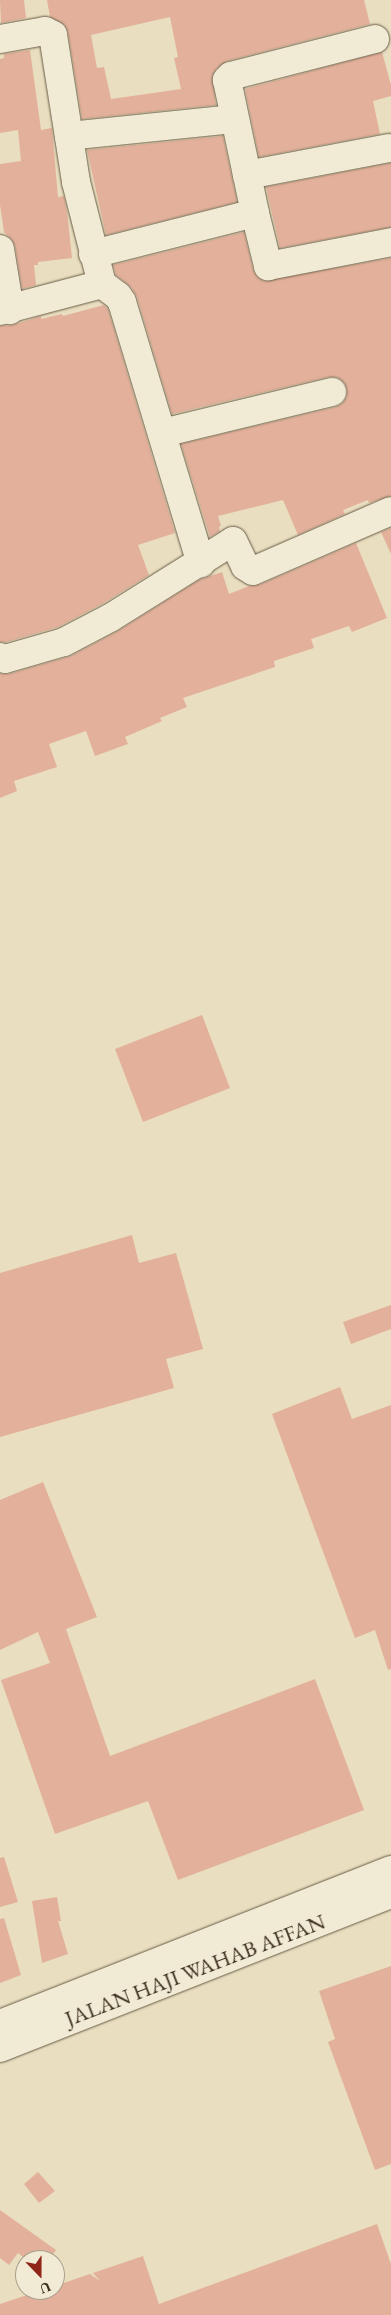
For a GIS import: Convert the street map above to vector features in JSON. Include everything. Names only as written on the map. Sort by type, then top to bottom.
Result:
[{"type":"street","points":[[0,39],[45,31],[53,35],[76,182],[93,254],[102,284],[116,294],[122,302],[201,563]]},
{"type":"street","points":[[375,40],[231,76],[227,80],[254,213],[268,265],[391,242]]},
{"type":"street","points":[[69,136],[234,119]]},
{"type":"street","points":[[247,175],[388,148]]},
{"type":"street","points":[[93,254],[254,213]]},
{"type":"street","points":[[0,250],[5,310],[102,284]]},
{"type":"street","points":[[162,433],[332,392]]},
{"type":"street","points":[[0,657],[3,659],[64,642],[110,618],[201,563],[233,541],[245,566],[253,571],[391,511]]},
{"type":"street","name":"JALAN HAJI WAHAB AFFAN","points":[[0,2024],[391,1870]]},
{"type":"street","name":"JALAN HAJI WAHAB AFFAN","points":[[0,2048],[391,1894]]},
{"type":"building","points":[[0,0],[24,0],[26,18],[1,23]]},
{"type":"building","points":[[47,0],[364,0],[370,24],[227,61],[216,69],[212,76],[216,105],[82,119],[68,32],[65,25],[50,17]],"holes":[[[170,17],[178,57],[174,58],[181,89],[111,99],[104,67],[97,68],[91,35]]]},
{"type":"building","points":[[30,50],[41,130],[52,128],[58,197],[64,196],[72,258],[38,262],[38,265],[34,265],[36,285],[22,289],[15,246],[4,232],[0,205],[0,164],[21,161],[18,130],[0,133],[0,59],[4,58],[4,54]]},
{"type":"building","points":[[382,52],[391,85],[391,96],[373,101],[380,134],[259,157],[245,89]]},
{"type":"building","points":[[223,136],[237,202],[106,235],[87,150]]},
{"type":"building","points":[[391,163],[391,227],[280,248],[266,187]]},
{"type":"building","points":[[244,232],[253,270],[257,277],[264,281],[391,258],[391,496],[369,503],[368,500],[343,510],[345,514],[298,535],[283,500],[218,516],[221,526],[219,527],[220,531],[210,537],[181,444],[336,407],[342,404],[347,397],[347,389],[344,382],[337,377],[328,377],[172,414],[137,297],[131,287],[116,275],[113,265]]},
{"type":"building","points":[[104,305],[108,309],[175,533],[138,545],[149,575],[102,604],[58,627],[6,642],[0,642],[0,326],[13,325],[41,316],[41,319],[62,314],[63,316]]},
{"type":"building","points":[[391,528],[391,554],[381,532]]},
{"type":"building","points":[[356,543],[387,618],[352,632],[349,626],[311,639],[314,648],[274,661],[275,667],[183,698],[187,707],[160,718],[162,721],[125,737],[128,744],[95,756],[86,731],[49,744],[57,767],[14,781],[17,791],[0,798],[0,674],[9,674],[71,656],[118,631],[199,580],[222,572],[229,594],[249,586],[259,585]]},
{"type":"building","points":[[202,1015],[230,1088],[143,1122],[115,1049]]},
{"type":"building","points":[[132,1235],[139,1263],[176,1253],[203,1349],[166,1359],[174,1388],[0,1437],[0,1273]]},
{"type":"building","points":[[391,1305],[391,1329],[351,1344],[343,1322]]},
{"type":"building","points":[[340,1387],[352,1419],[391,1405],[391,1669],[388,1670],[375,1630],[355,1638],[272,1414]]},
{"type":"building","points":[[43,1482],[97,1617],[66,1629],[110,1756],[315,1679],[364,1810],[178,1880],[148,1801],[55,1834],[1,1680],[50,1663],[38,1632],[0,1650],[0,1500]]},
{"type":"building","points":[[4,1857],[18,1902],[0,1907],[0,1858]]},
{"type":"building","points":[[57,1897],[61,1921],[58,1921],[68,1954],[42,1963],[32,1901]]},
{"type":"building","points":[[4,1918],[21,1975],[0,1983],[0,1919]]},
{"type":"building","points":[[391,1966],[391,2164],[375,2170],[328,2042],[335,2039],[319,1991]]},
{"type":"building","points":[[38,2172],[55,2191],[39,2203],[24,2184]]},
{"type":"building","points":[[0,2210],[56,2250],[15,2250],[15,2257],[9,2265],[0,2258]]},
{"type":"building","points":[[377,2224],[391,2264],[391,2315],[0,2315],[0,2304],[15,2299],[65,2300],[65,2283],[90,2274],[100,2281],[93,2273],[143,2256],[159,2304]]}]
